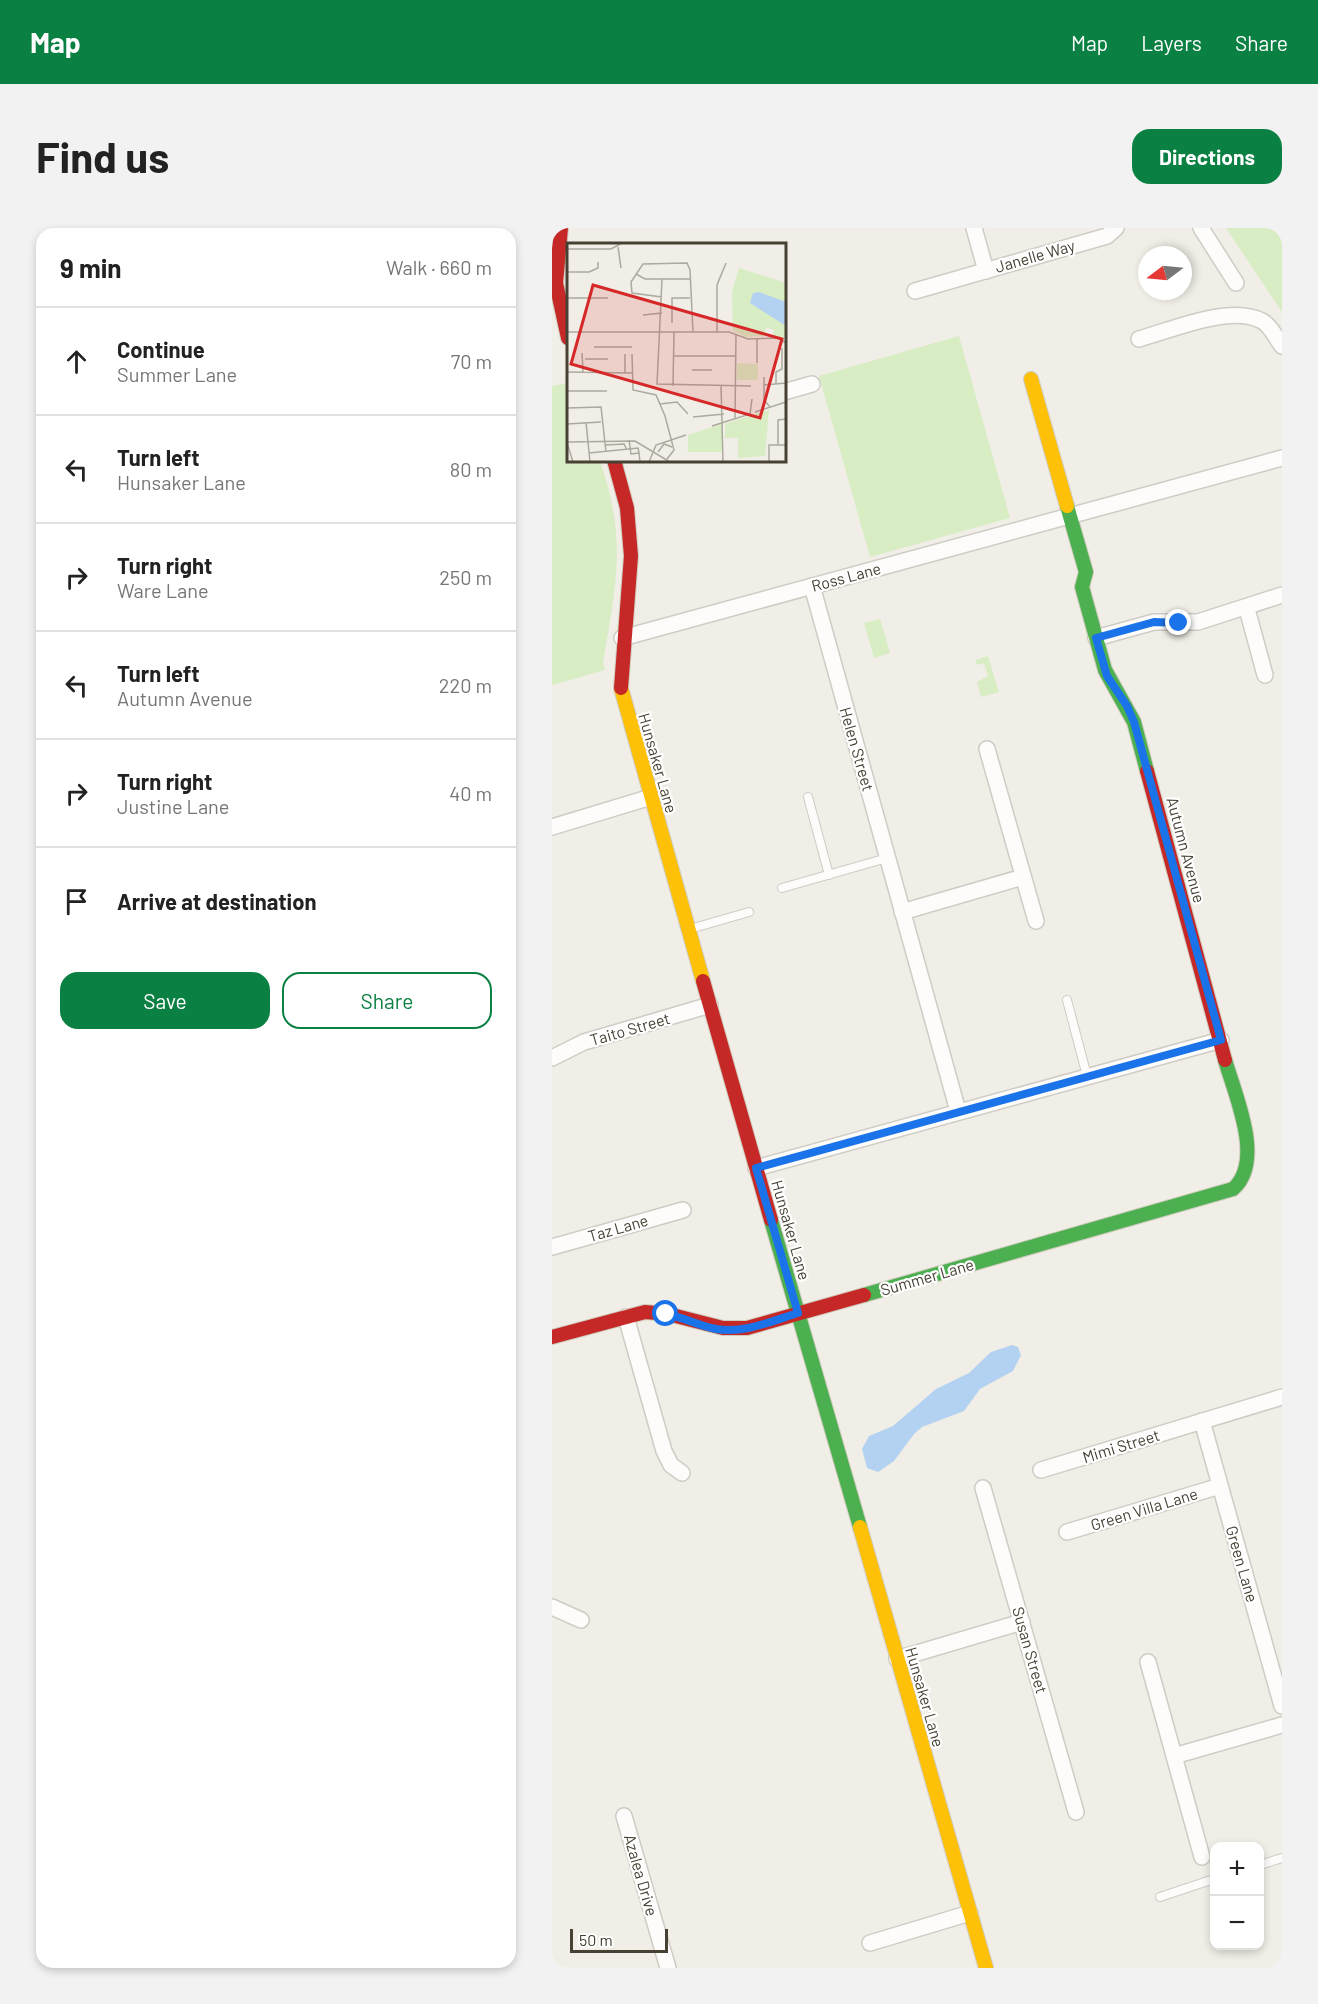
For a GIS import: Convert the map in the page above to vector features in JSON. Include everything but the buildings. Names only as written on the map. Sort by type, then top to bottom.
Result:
[{"type":"street","points":[[561,228],[554,270],[560,311],[567,335]]},
{"type":"street","name":"Janelle Way","points":[[974,228],[986,271]]},
{"type":"street","name":"Janelle Way","points":[[915,291],[1107,236],[1116,228]]},
{"type":"street","points":[[1201,228],[1236,283]]},
{"type":"street","points":[[1139,339],[1219,317],[1239,315],[1265,323],[1282,346]]},
{"type":"street","points":[[1031,379],[1070,516]]},
{"type":"street","points":[[786,391],[812,384]]},
{"type":"street","name":"Ross Lane","points":[[622,638],[1282,458]]},
{"type":"street","name":"Hunsaker Lane","points":[[615,462],[625,493],[632,546],[630,590],[619,671],[621,695],[986,1968]]},
{"type":"street","name":"Autumn Avenue","points":[[1070,516],[1086,572],[1082,587],[1096,638],[1107,676],[1127,706],[1134,722],[1249,1151],[1249,1163],[1243,1179],[1227,1193]]},
{"type":"street","name":"Helen Street","points":[[812,586],[958,1111]]},
{"type":"street","points":[[1096,638],[1154,622],[1192,623],[1247,609],[1282,595]]},
{"type":"street","points":[[1247,609],[1265,675]]},
{"type":"street","points":[[987,749],[1036,921]]},
{"type":"street","points":[[552,827],[651,797]]},
{"type":"street","points":[[902,912],[1023,877]]},
{"type":"street","name":"Taito Street","points":[[552,1058],[592,1040],[710,1005]]},
{"type":"street","points":[[756,1168],[1221,1040]]},
{"type":"street","name":"Summer Lane","points":[[552,1337],[640,1313],[659,1312],[708,1328],[728,1330],[747,1328],[1227,1193]]},
{"type":"street","name":"Taz Lane","points":[[552,1247],[683,1210]]},
{"type":"street","points":[[626,1317],[666,1457],[682,1473]]},
{"type":"street","name":"Mimi Street","points":[[1041,1470],[1282,1397]]},
{"type":"street","name":"Green Lane","points":[[1202,1421],[1282,1706]]},
{"type":"street","name":"Green Villa Lane","points":[[1067,1532],[1220,1486]]},
{"type":"street","name":"Susan Street","points":[[983,1488],[1076,1812]]},
{"type":"street","points":[[552,1606],[581,1620]]},
{"type":"street","points":[[897,1659],[1022,1622]]},
{"type":"street","points":[[1148,1662],[1202,1857]]},
{"type":"street","points":[[1174,1756],[1282,1725]]},
{"type":"street","name":"Azalea Drive","points":[[624,1816],[668,1968]]},
{"type":"street","points":[[870,1943],[970,1913]]},
{"type":"lane","points":[[808,797],[829,874]]},
{"type":"lane","points":[[782,888],[887,858]]},
{"type":"lane","points":[[688,930],[749,912]]},
{"type":"lane","points":[[1067,1000],[1088,1076]]},
{"type":"lane","points":[[1264,1864],[1282,1858]]},
{"type":"lane","points":[[1160,1898],[1210,1881]]},
{"type":"green space","points":[[1226,228],[1282,228],[1282,312]]},
{"type":"green space","points":[[959,336],[1010,518],[870,557],[819,376]]},
{"type":"green space","points":[[567,383],[567,462],[600,462],[601,464],[614,517],[617,563],[603,663],[605,670],[552,685],[552,386]]},
{"type":"green space","points":[[880,619],[890,653],[874,658],[864,623]]},
{"type":"green space","points":[[988,656],[999,692],[981,697],[977,682],[988,676],[984,663],[977,665],[975,660]]},
{"type":"water","points":[[1012,1345],[1018,1347],[1021,1355],[1013,1371],[980,1389],[964,1411],[922,1427],[894,1461],[878,1472],[867,1468],[862,1449],[869,1436],[893,1426],[936,1389],[969,1373],[991,1352]]},
{"type":"traffic: fast","points":[[1067,506],[1086,572],[1082,587],[1105,670],[1134,722],[1147,771]]},
{"type":"traffic: fast","points":[[864,1295],[1233,1189],[1242,1177],[1247,1162],[1247,1145],[1245,1127],[1225,1060]]},
{"type":"traffic: fast","points":[[771,1220],[860,1527]]},
{"type":"traffic: slow","points":[[1031,379],[1067,506]]},
{"type":"traffic: slow","points":[[621,688],[703,981]]},
{"type":"traffic: slow","points":[[860,1527],[986,1968]]},
{"type":"traffic: jam","points":[[561,228],[556,283],[567,333]]},
{"type":"traffic: jam","points":[[615,462],[627,508],[631,556],[621,688]]},
{"type":"traffic: jam","points":[[1147,771],[1225,1060]]},
{"type":"traffic: jam","points":[[703,981],[771,1220]]},
{"type":"traffic: jam","points":[[552,1337],[645,1312],[668,1314],[723,1328],[747,1328],[864,1295]]},
{"type":"route","points":[[666,1314],[708,1328],[738,1330],[798,1313],[756,1168],[1221,1040],[1134,722],[1127,706],[1107,676],[1096,638],[1154,622],[1179,623]]}]
